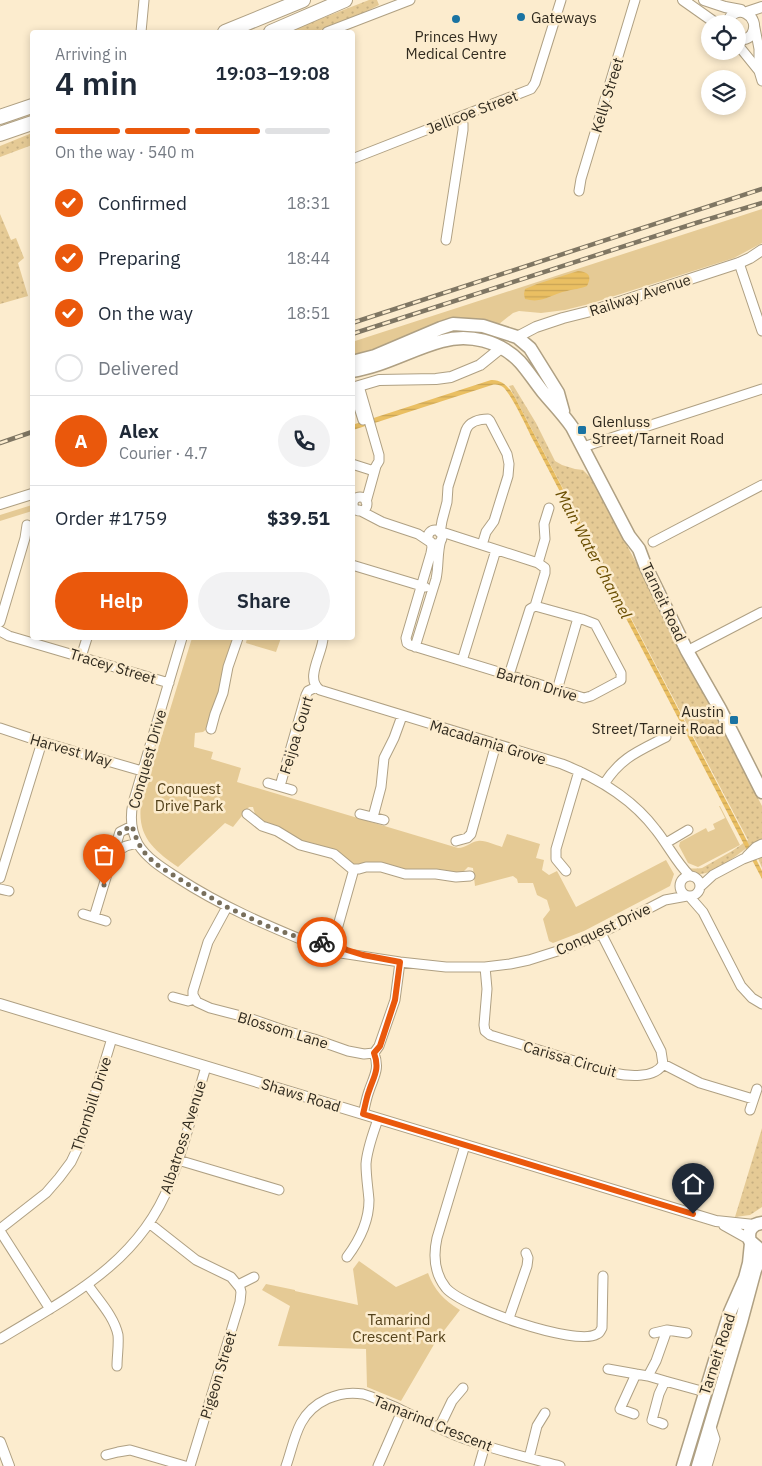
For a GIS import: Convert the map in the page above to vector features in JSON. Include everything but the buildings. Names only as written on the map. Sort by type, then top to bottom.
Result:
[{"type":"highway","points":[[230,30],[303,0]]},
{"type":"highway","points":[[276,30],[345,0]]},
{"type":"highway","points":[[0,117],[30,107]]},
{"type":"highway","points":[[0,134],[30,124]]},
{"type":"main road","name":"Tarneit Road","points":[[355,361],[375,356],[453,324],[483,326],[517,337],[530,348],[558,393],[563,414]]},
{"type":"main road","points":[[501,348],[517,337]]},
{"type":"main road","name":"Tarneit Road","points":[[355,370],[454,338],[477,339],[501,348],[520,362],[563,414],[583,447],[630,536],[639,549],[687,651],[720,709],[762,792]]},
{"type":"main road","name":"Tarneit Road","points":[[683,1466],[730,1312],[749,1264],[754,1243],[749,1231],[759,1222]]},
{"type":"main road","name":"Tarneit Road","points":[[698,1466],[755,1270],[762,1254]]},
{"type":"main road","points":[[717,1354],[730,1359]]},
{"type":"main road","points":[[710,1375],[724,1379]]},
{"type":"street","points":[[142,30],[144,0]]},
{"type":"street","points":[[332,30],[394,3],[410,0]]},
{"type":"street","name":"Jellicoe Street","points":[[355,158],[528,91],[533,87],[561,0]]},
{"type":"street","name":"Kelly Street","points":[[579,191],[635,0]]},
{"type":"street","points":[[683,0],[704,15]]},
{"type":"street","points":[[704,0],[746,11],[754,18],[758,27],[759,71],[762,80]]},
{"type":"street","points":[[731,15],[740,11],[762,7]]},
{"type":"street","points":[[746,39],[758,27]]},
{"type":"street","points":[[746,55],[759,71]]},
{"type":"street","points":[[446,240],[463,130],[461,116]]},
{"type":"street","name":"Railway Avenue","points":[[517,337],[536,327],[563,318],[595,310],[739,263],[762,250]]},
{"type":"street","points":[[739,263],[762,331]]},
{"type":"street","points":[[482,546],[486,532],[494,521],[508,476],[509,464],[507,454],[490,421],[488,419],[481,419],[469,424],[466,430],[448,488],[448,502],[437,544],[418,534],[373,518],[363,504],[375,468],[375,456],[355,387],[379,380],[450,377],[480,365],[501,348]]},
{"type":"street","points":[[583,447],[762,389]]},
{"type":"street","points":[[355,465],[375,468]]},
{"type":"street","points":[[653,542],[762,484]]},
{"type":"street","points":[[0,504],[30,495]]},
{"type":"street","points":[[509,675],[530,609],[535,606],[545,573],[542,565],[545,539],[544,524],[550,508]]},
{"type":"street","points":[[0,622],[25,538],[27,525]]},
{"type":"street","points":[[418,534],[445,533],[542,565]]},
{"type":"street","points":[[431,542],[432,550],[406,638],[407,643],[415,647],[438,569],[439,534]]},
{"type":"street","points":[[462,661],[496,550]]},
{"type":"street","points":[[355,566],[433,589]]},
{"type":"street","name":"Barton Drive","points":[[415,647],[586,698],[619,682],[622,678],[621,673],[597,626],[592,622],[535,606]]},
{"type":"street","points":[[687,651],[762,612]]},
{"type":"street","points":[[556,690],[578,618]]},
{"type":"street","name":"Tracey Street","points":[[0,631],[9,636],[169,683]]},
{"type":"street","points":[[81,657],[86,640]]},
{"type":"street","name":"Conquest Drive","points":[[181,640],[131,811],[132,826],[138,843],[147,856],[160,867],[227,907],[265,925],[300,938],[332,944],[363,955],[400,962],[446,967],[510,964],[545,955],[567,948],[601,933],[665,900],[688,896]]},
{"type":"street","points":[[211,729],[223,694],[228,667],[237,640]]},
{"type":"street","points":[[316,687],[313,682],[313,676],[323,640]]},
{"type":"street","name":"Macadamia Grove","points":[[316,687],[325,692],[579,771],[604,784],[627,800],[642,814],[666,843],[677,862],[692,877]]},
{"type":"street","name":"Feijoa Court","points":[[280,786],[306,695],[308,691],[316,687]]},
{"type":"street","points":[[373,817],[381,786],[384,758],[402,716]]},
{"type":"street","name":"Harvest Way","points":[[0,728],[142,771]]},
{"type":"street","points":[[604,784],[614,768],[627,757],[666,737]]},
{"type":"street","points":[[0,878],[42,742]]},
{"type":"street","points":[[456,841],[467,838],[471,834],[496,744]]},
{"type":"street","points":[[566,871],[556,859],[556,849],[579,771]]},
{"type":"street","name":"Feijoa Court","points":[[268,783],[292,790]]},
{"type":"street","points":[[247,814],[262,826],[277,830],[300,845],[334,854],[354,869],[370,866],[382,867],[405,874],[470,876]]},
{"type":"street","points":[[360,814],[384,820]]},
{"type":"street","points":[[94,917],[120,832],[132,826]]},
{"type":"street","points":[[666,843],[688,830]]},
{"type":"street","points":[[114,852],[138,843]]},
{"type":"street","points":[[744,859],[756,847],[762,844]]},
{"type":"street","points":[[688,896],[695,894],[713,875],[762,852]]},
{"type":"street","name":"Macadamia Grove","points":[[677,862],[680,884]]},
{"type":"street","points":[[332,944],[354,869]]},
{"type":"street","points":[[713,875],[685,878],[680,884],[682,892],[703,912],[741,986],[752,998],[762,1004]]},
{"type":"street","points":[[692,877],[698,882],[703,912]]},
{"type":"street","name":"Conquest Drive","points":[[665,900],[680,884]]},
{"type":"street","points":[[195,999],[193,991],[208,942],[227,907]]},
{"type":"street","points":[[83,914],[106,921]]},
{"type":"street","points":[[601,933],[661,1051],[662,1064],[700,1083],[753,1100]]},
{"type":"street","points":[[363,1114],[377,1069],[374,1053],[380,1046],[395,1000],[400,962]]},
{"type":"street","name":"Carissa Circuit","points":[[485,966],[487,989],[484,1025],[490,1036],[624,1075],[644,1074],[657,1070],[662,1064]]},
{"type":"street","name":"Blossom Lane","points":[[173,997],[188,1001],[195,999],[197,1002],[210,1008],[314,1038],[348,1051],[364,1054],[374,1053]]},
{"type":"street","name":"Shaws Road","points":[[0,1004],[716,1222],[738,1225],[759,1222]]},
{"type":"street","name":"Thornbill Drive","points":[[0,1230],[46,1193],[71,1162],[80,1141],[112,1038]]},
{"type":"street","name":"Albatross Avenue","points":[[0,1340],[88,1285],[120,1258],[136,1241],[149,1223],[166,1192],[178,1160],[206,1067]]},
{"type":"street","points":[[750,1110],[757,1089]]},
{"type":"street","points":[[346,1258],[359,1239],[369,1204],[366,1169],[367,1157],[378,1119]]},
{"type":"street","points":[[465,1145],[434,1250],[436,1268],[443,1284],[451,1293],[472,1305],[541,1330],[558,1335],[590,1336],[600,1333],[602,1324],[602,1276]]},
{"type":"street","points":[[178,1160],[279,1190]]},
{"type":"street","name":"Shaws Road","points":[[716,1222],[754,1243]]},
{"type":"street","points":[[149,1223],[196,1260],[231,1277],[238,1285],[254,1277]]},
{"type":"street","points":[[0,1230],[50,1308]]},
{"type":"street","points":[[509,1318],[527,1266],[528,1258],[526,1253]]},
{"type":"street","points":[[88,1285],[116,1328],[118,1340],[117,1366]]},
{"type":"street","name":"Pigeon Street","points":[[190,1466],[240,1302],[241,1292],[238,1285]]},
{"type":"street","points":[[648,1376],[656,1361],[667,1330]]},
{"type":"street","points":[[654,1334],[667,1330],[687,1333]]},
{"type":"street","points":[[608,1369],[648,1376],[705,1392]]},
{"type":"street","points":[[634,1414],[620,1409],[636,1374]]},
{"type":"street","points":[[663,1424],[652,1420],[659,1394],[665,1381]]},
{"type":"street","points":[[439,1428],[452,1401],[462,1388]]},
{"type":"street","name":"Tamarind Crescent","points":[[286,1466],[300,1424],[306,1416],[315,1406],[327,1398],[342,1394],[363,1394],[439,1428],[485,1445],[560,1466]]},
{"type":"street","points":[[378,1466],[402,1411]]},
{"type":"street","points":[[528,1458],[539,1421],[545,1413]]},
{"type":"street","name":"Tarneit Road","points":[[707,1466],[715,1438],[710,1424]]},
{"type":"street","points":[[0,1442],[9,1466]]},
{"type":"street","points":[[479,1466],[485,1445]]},
{"type":"street","points":[[106,1455],[130,1450],[185,1466]]},
{"type":"green space","points":[[369,0],[377,0],[379,5],[321,30],[292,30]]},
{"type":"green space","points":[[30,134],[30,146],[0,157],[0,146]]},
{"type":"green space","points":[[762,209],[762,243],[734,258],[565,310],[541,313],[519,311],[513,313],[483,335],[355,376],[355,341]]},
{"type":"green space","points":[[0,214],[11,240],[16,238],[24,258],[18,263],[28,296],[0,304]]},
{"type":"green space","points":[[513,385],[536,423],[555,461],[562,465],[583,470],[592,479],[661,610],[690,670],[711,706],[762,806],[762,868],[752,844],[727,862],[707,873],[697,874],[686,869],[702,868],[748,840],[509,386]]},
{"type":"green space","points":[[30,506],[30,512],[0,521],[0,515]]},
{"type":"green space","name":"Conquest Drive Park","points":[[191,640],[234,640],[208,728],[203,732],[195,733],[194,747],[213,752],[211,759],[241,768],[237,782],[458,848],[481,841],[502,847],[507,834],[540,844],[536,858],[544,860],[542,870],[549,875],[557,871],[576,907],[666,860],[674,874],[670,886],[584,931],[553,943],[549,941],[543,919],[550,910],[547,900],[537,895],[533,883],[518,883],[517,879],[513,876],[475,886],[473,868],[468,867],[461,874],[411,872],[356,866],[301,842],[262,822],[256,818],[253,807],[249,807],[233,827],[225,823],[178,867],[162,855],[149,841],[142,825],[140,815],[141,804]]},
{"type":"green space","points":[[247,640],[280,640],[276,652],[246,643]]},
{"type":"green space","points":[[719,806],[740,845],[698,867],[688,863],[679,846],[680,842],[706,828],[708,832],[715,829],[713,824],[725,818]]},
{"type":"green space","points":[[762,1128],[762,1207],[750,1215],[735,1217]]},
{"type":"green space","name":"Tamarind Crescent Park","points":[[359,1261],[396,1287],[428,1273],[433,1285],[440,1294],[460,1310],[436,1341],[401,1401],[367,1387],[366,1349],[278,1346],[290,1306],[262,1290],[266,1284],[358,1305],[353,1269]]},
{"type":"water","points":[[578,271],[585,272],[588,275],[587,286],[542,299],[525,299],[525,289]]},
{"type":"water","name":"Main Water Channel","points":[[491,380],[502,383],[510,390],[741,829],[762,871],[762,879],[507,391],[498,385],[492,385],[355,429],[355,424]]},
{"type":"railway","points":[[355,322],[762,189]]},
{"type":"railway","points":[[355,333],[762,203]]},
{"type":"railway","points":[[0,443],[30,433]]},
{"type":"way so far","points":[[104,885],[120,832],[132,826],[133,833],[147,856],[160,867],[206,896],[265,925],[300,938],[322,942]]},
{"type":"place","name":"Gateways","points":[[521,17]]},
{"type":"place","name":"Princes Hwy Medical Centre","points":[[456,19]]},
{"type":"place","name":"Glenluss Street/Tarneit Road","points":[[582,430]]},
{"type":"place","name":"Austin Street/Tarneit Road","points":[[734,720]]},
{"type":"route","points":[[322,942],[333,942],[347,950],[363,955],[400,962],[395,1000],[380,1046],[374,1053],[377,1069],[363,1114],[693,1214]]}]
